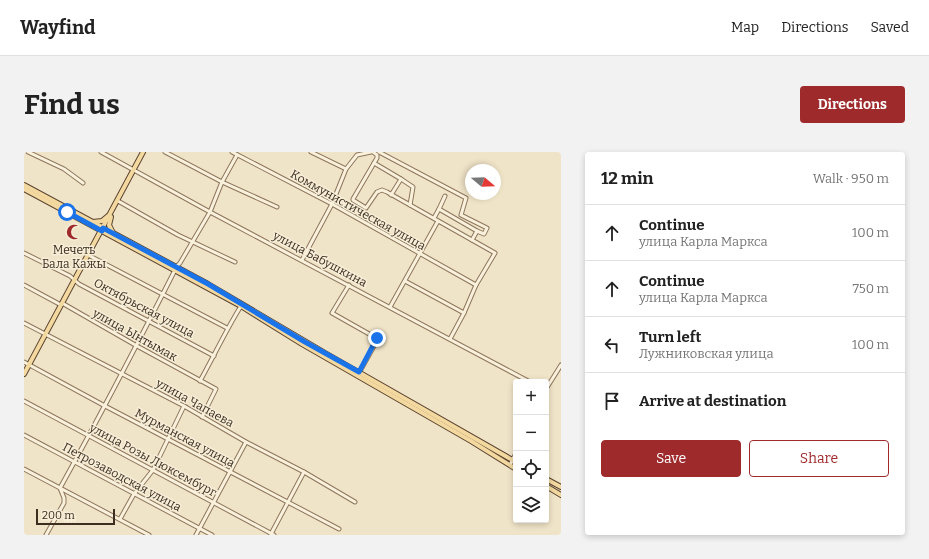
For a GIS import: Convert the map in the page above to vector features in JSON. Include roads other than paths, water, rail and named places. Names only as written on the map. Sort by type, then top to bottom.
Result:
[{"type":"main road","points":[[24,374],[143,152]]},
{"type":"main road","points":[[24,185],[175,268],[241,306],[302,344],[358,374]]},
{"type":"main road","points":[[24,189],[236,300],[358,374],[472,440],[513,466]]},
{"type":"main road","points":[[92,222],[102,221],[112,211]]},
{"type":"main road","points":[[112,211],[109,225],[113,233]]},
{"type":"main road","points":[[472,440],[513,460]]},
{"type":"main road","points":[[549,481],[561,487]]},
{"type":"main road","points":[[548,487],[561,494]]},
{"type":"street","points":[[28,152],[64,169],[83,183]]},
{"type":"street","name":"улица Бабушкина","points":[[101,152],[210,212],[524,379]]},
{"type":"street","points":[[165,152],[222,182],[277,207]]},
{"type":"street","name":"Коммунистическая улица","points":[[232,152],[332,204],[476,285]]},
{"type":"street","points":[[311,152],[346,169]]},
{"type":"street","points":[[355,152],[355,157]]},
{"type":"street","points":[[375,152],[377,158],[353,200],[366,208],[377,192],[382,190],[495,252],[476,285],[464,313],[450,339]]},
{"type":"street","points":[[302,260],[332,204],[346,169],[359,154],[375,152],[466,198],[461,215],[462,222]]},
{"type":"street","points":[[60,488],[150,322],[175,268],[180,263],[210,212],[222,182],[237,155]]},
{"type":"street","points":[[374,163],[414,187],[410,205]]},
{"type":"street","points":[[391,195],[401,179]]},
{"type":"street","points":[[434,218],[445,196]]},
{"type":"street","points":[[118,201],[192,242],[235,262]]},
{"type":"street","points":[[439,209],[484,234],[487,228],[461,215]]},
{"type":"street","points":[[390,307],[438,221]]},
{"type":"street","points":[[472,240],[478,231]]},
{"type":"street","name":"Октябрьская улица","points":[[24,253],[70,276],[150,322],[214,356]]},
{"type":"street","points":[[88,255],[227,328]]},
{"type":"street","points":[[405,281],[464,313]]},
{"type":"street","name":"улица Ынтымак","points":[[24,285],[62,304],[216,389],[202,417]]},
{"type":"street","points":[[349,285],[332,313],[377,338],[358,374]]},
{"type":"street","points":[[200,381],[227,328],[241,306]]},
{"type":"street","name":"улица Чапаева","points":[[24,323],[184,406],[355,502]]},
{"type":"street","name":"Мурманская улица","points":[[24,362],[339,529]]},
{"type":"street","points":[[549,384],[561,365]]},
{"type":"street","name":"улица Розы Люксембург","points":[[24,401],[272,534]]},
{"type":"street","points":[[120,519],[134,494],[153,470],[184,406]]},
{"type":"street","name":"Петрозаводская улица","points":[[24,435],[74,463],[212,535]]},
{"type":"street","points":[[196,535],[246,442]]},
{"type":"street","points":[[510,465],[513,462]]},
{"type":"street","points":[[24,469],[149,535]]},
{"type":"street","points":[[272,534],[304,472]]},
{"type":"street","points":[[46,535],[64,503],[64,498],[60,488]]},
{"type":"place","name":"Мечеть Бала Кажы","points":[[74,232]]}]
